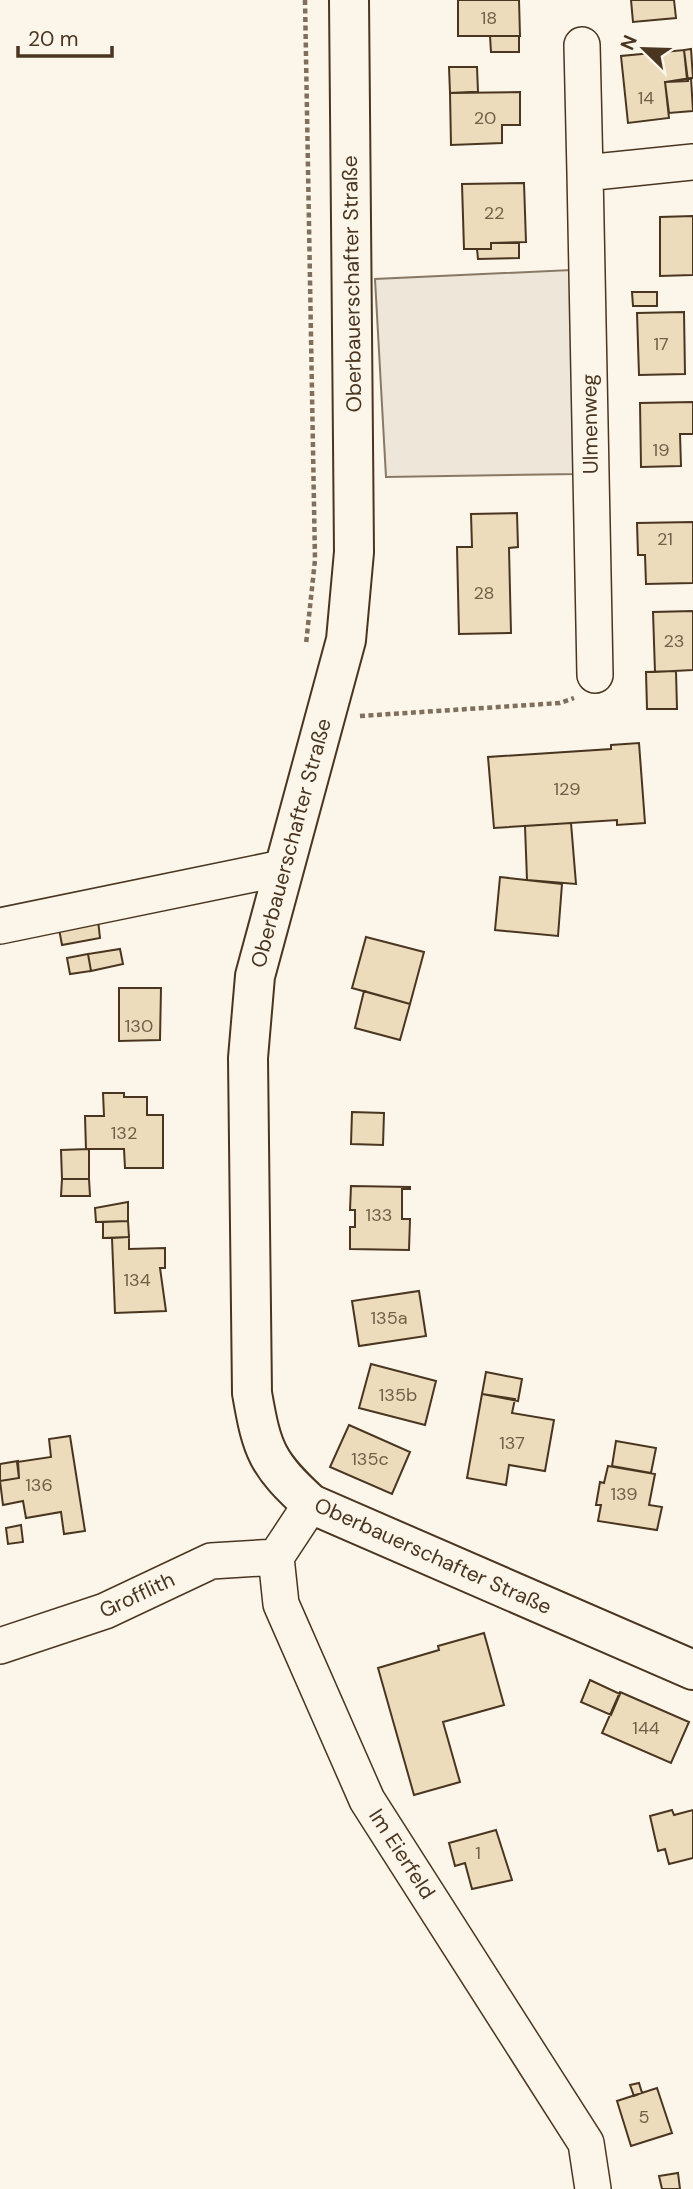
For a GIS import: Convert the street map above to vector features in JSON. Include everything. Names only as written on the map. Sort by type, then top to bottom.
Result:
[{"type":"main road","name":"Oberbauerschafter Straße","points":[[349,0],[354,552],[346,640],[282,868],[255,976],[248,1058],[252,1393],[261,1443],[283,1479],[311,1504],[693,1670]]},
{"type":"street","name":"Ulmenweg","points":[[582,45],[595,675]]},
{"type":"street","points":[[585,173],[693,162]]},
{"type":"street","points":[[0,926],[282,868]]},
{"type":"street","points":[[276,1557],[311,1504]]},
{"type":"street","name":"Grofflith","points":[[0,1646],[105,1611],[211,1561],[276,1557]]},
{"type":"street","name":"Im Eierfeld","points":[[276,1557],[281,1604],[367,1800],[586,2143],[593,2189]]},
{"type":"path","points":[[305,0],[315,561],[306,650]]},
{"type":"path","points":[[325,719],[560,704],[582,694],[595,675]]},
{"type":"shaded area","points":[[571,270],[576,474],[386,477],[375,279]]},
{"type":"building","points":[[458,0],[519,0],[520,36],[458,36]]},
{"type":"building","points":[[631,0],[674,0],[676,18],[633,22]]},
{"type":"building","points":[[490,36],[519,36],[519,52],[491,52]]},
{"type":"building","points":[[691,49],[693,78],[687,79],[684,50]]},
{"type":"building","points":[[684,50],[688,81],[665,82],[669,118],[628,123],[621,56]]},
{"type":"building","points":[[449,67],[477,67],[478,92],[450,93]]},
{"type":"building","points":[[691,78],[693,111],[669,113],[665,82]]},
{"type":"building","points":[[520,92],[520,125],[502,125],[502,143],[451,145],[450,93]]},
{"type":"building","points":[[524,183],[526,242],[491,243],[491,249],[464,249],[462,184]]},
{"type":"building","points":[[693,216],[693,275],[660,276],[660,217]]},
{"type":"building","points":[[491,243],[519,243],[519,258],[478,259],[477,249],[491,249]]},
{"type":"building","points":[[632,292],[657,292],[657,306],[633,306]]},
{"type":"building","points":[[684,312],[685,374],[639,375],[637,313]]},
{"type":"building","points":[[693,402],[693,434],[680,434],[681,466],[641,467],[640,403]]},
{"type":"building","points":[[517,513],[518,547],[509,548],[511,633],[459,634],[457,547],[472,547],[471,514]]},
{"type":"building","points":[[693,522],[693,583],[646,584],[645,555],[638,555],[637,523]]},
{"type":"building","points":[[693,611],[693,670],[655,672],[653,612]]},
{"type":"building","points":[[676,671],[677,709],[647,709],[646,672]]},
{"type":"building","points":[[639,743],[645,823],[617,825],[617,820],[494,828],[488,757],[611,749],[611,745]]},
{"type":"building","points":[[571,823],[576,884],[527,880],[525,826]]},
{"type":"building","points":[[500,877],[562,884],[558,936],[495,930]]},
{"type":"building","points":[[98,920],[100,938],[62,945],[59,929]]},
{"type":"building","points":[[366,937],[424,952],[410,1004],[352,988]]},
{"type":"building","points":[[120,949],[123,964],[91,971],[88,954]]},
{"type":"building","points":[[88,954],[91,971],[70,974],[67,958]]},
{"type":"building","points":[[119,988],[161,988],[160,1040],[119,1041]]},
{"type":"building","points":[[364,991],[410,1004],[400,1040],[355,1028]]},
{"type":"building","points":[[103,1093],[147,1097],[147,1115],[163,1115],[163,1168],[125,1168],[124,1149],[86,1149],[85,1116],[104,1116]]},
{"type":"building","points":[[352,1112],[384,1113],[383,1145],[351,1144]]},
{"type":"building","points":[[89,1149],[89,1179],[62,1179],[61,1150]]},
{"type":"building","points":[[62,1179],[89,1179],[90,1196],[61,1196]]},
{"type":"building","points":[[351,1186],[410,1187],[402,1189],[402,1219],[410,1219],[409,1250],[350,1249],[350,1227],[355,1227],[355,1210],[350,1210]]},
{"type":"building","points":[[128,1202],[128,1221],[96,1222],[95,1208]]},
{"type":"building","points":[[128,1221],[129,1237],[103,1238],[103,1222]]},
{"type":"building","points":[[129,1237],[129,1249],[165,1248],[165,1268],[160,1268],[166,1311],[115,1313],[112,1238]]},
{"type":"building","points":[[419,1291],[426,1336],[359,1346],[352,1301]]},
{"type":"building","points":[[371,1364],[436,1381],[425,1425],[359,1408]]},
{"type":"building","points":[[486,1372],[522,1379],[518,1401],[482,1394]]},
{"type":"building","points":[[482,1394],[515,1399],[512,1413],[554,1420],[545,1471],[509,1465],[506,1485],[467,1478]]},
{"type":"building","points":[[349,1425],[410,1452],[392,1494],[330,1467]]},
{"type":"building","points":[[70,1436],[85,1531],[64,1534],[61,1512],[26,1518],[23,1501],[3,1505],[0,1481],[19,1478],[17,1462],[51,1457],[49,1439]]},
{"type":"building","points":[[616,1441],[656,1448],[651,1473],[612,1466]]},
{"type":"building","points":[[18,1461],[19,1478],[0,1481],[0,1464]]},
{"type":"building","points":[[608,1466],[655,1474],[649,1505],[662,1507],[657,1530],[598,1521],[601,1505],[596,1505],[600,1482],[604,1483]]},
{"type":"building","points":[[21,1525],[23,1542],[8,1544],[6,1528]]},
{"type":"building","points":[[484,1633],[504,1705],[443,1722],[460,1782],[414,1795],[378,1668]]},
{"type":"building","points":[[590,1680],[620,1694],[611,1715],[581,1702]]},
{"type":"building","points":[[620,1692],[689,1722],[671,1763],[602,1733]]},
{"type":"building","points":[[672,1810],[674,1815],[693,1810],[693,1858],[669,1864],[665,1849],[658,1851],[650,1816]]},
{"type":"building","points":[[496,1830],[512,1880],[472,1889],[465,1863],[455,1866],[449,1843]]},
{"type":"building","points":[[639,2083],[642,2093],[634,2096],[630,2085]]},
{"type":"building","points":[[657,2088],[672,2133],[631,2146],[617,2101]]},
{"type":"building","points":[[678,2173],[680,2189],[662,2189],[659,2176]]}]
